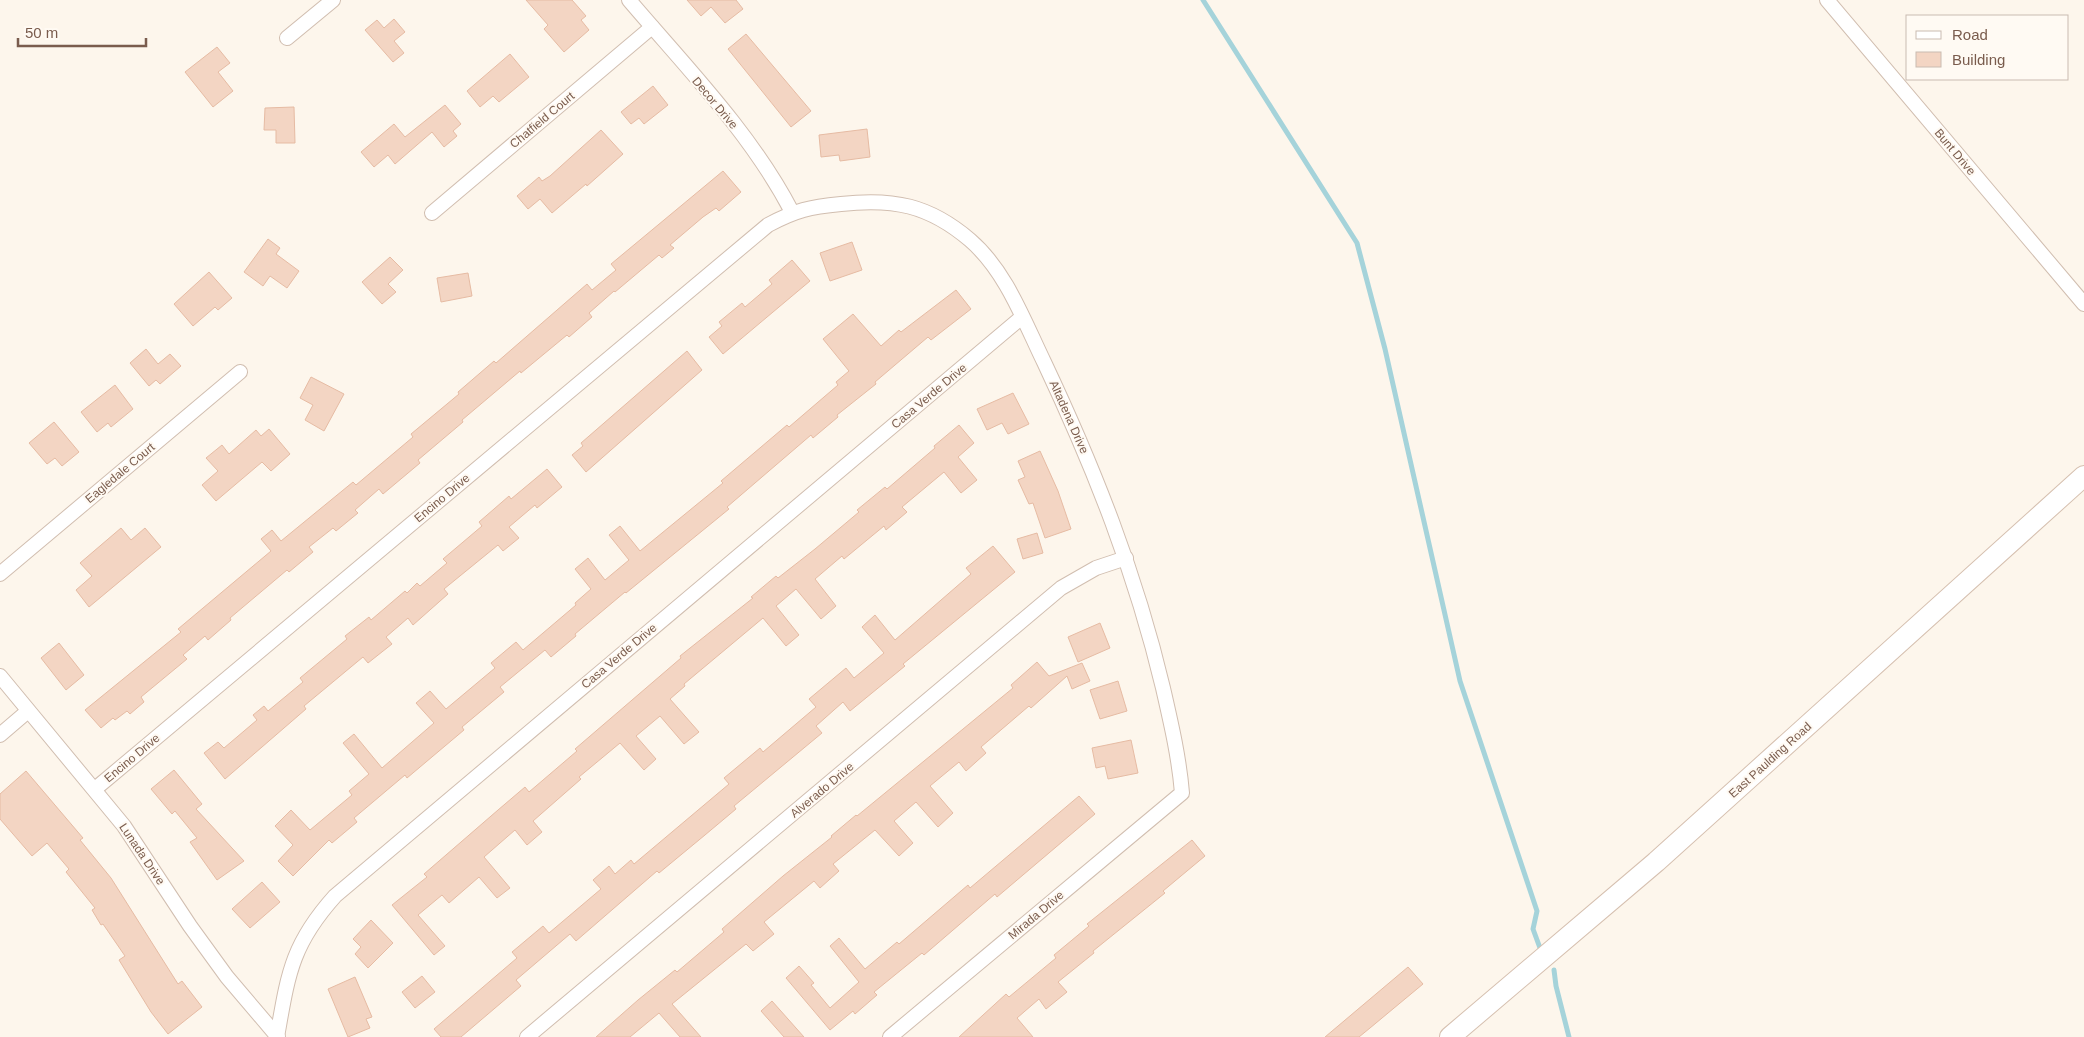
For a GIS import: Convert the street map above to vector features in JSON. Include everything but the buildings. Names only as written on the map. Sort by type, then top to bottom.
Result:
[{"type":"main road","name":"East Paulding Road","points":[[1450,1037],[1656,862],[2084,476]]},
{"type":"street","points":[[287,38],[333,0]]},
{"type":"street","name":"Decor Drive","points":[[629,0],[757,155],[772,175],[792,212]]},
{"type":"street","name":"Bunt Drive","points":[[1827,0],[2084,304]]},
{"type":"street","name":"Chatfield Court","points":[[432,213],[652,27]]},
{"type":"street","name":"Altadena Drive","points":[[792,212],[810,207],[872,200],[917,208],[950,225],[982,252],[1011,295],[1077,433],[1126,558],[1153,648],[1179,757],[1182,792]]},
{"type":"street","name":"Encino Drive","points":[[95,789],[768,225],[792,212]]},
{"type":"street","name":"Casa Verde Drive","points":[[278,1037],[285,988],[293,959],[304,935],[334,896],[1022,317]]},
{"type":"street","name":"Eagledale Court","points":[[0,574],[240,372]]},
{"type":"street","name":"Alverado Drive","points":[[527,1037],[1061,588],[1096,568],[1126,558]]},
{"type":"street","name":"Lunada Drive","points":[[0,676],[124,826],[190,926],[227,977],[278,1037]]},
{"type":"street","points":[[0,735],[28,711]]},
{"type":"street","name":"Mirada Drive","points":[[890,1037],[1182,792]]},
{"type":"waterway","points":[[1203,0],[1357,243],[1385,349],[1460,681],[1537,911],[1533,929],[1540,948]]},
{"type":"waterway","points":[[1554,970],[1556,986],[1569,1037]]}]
